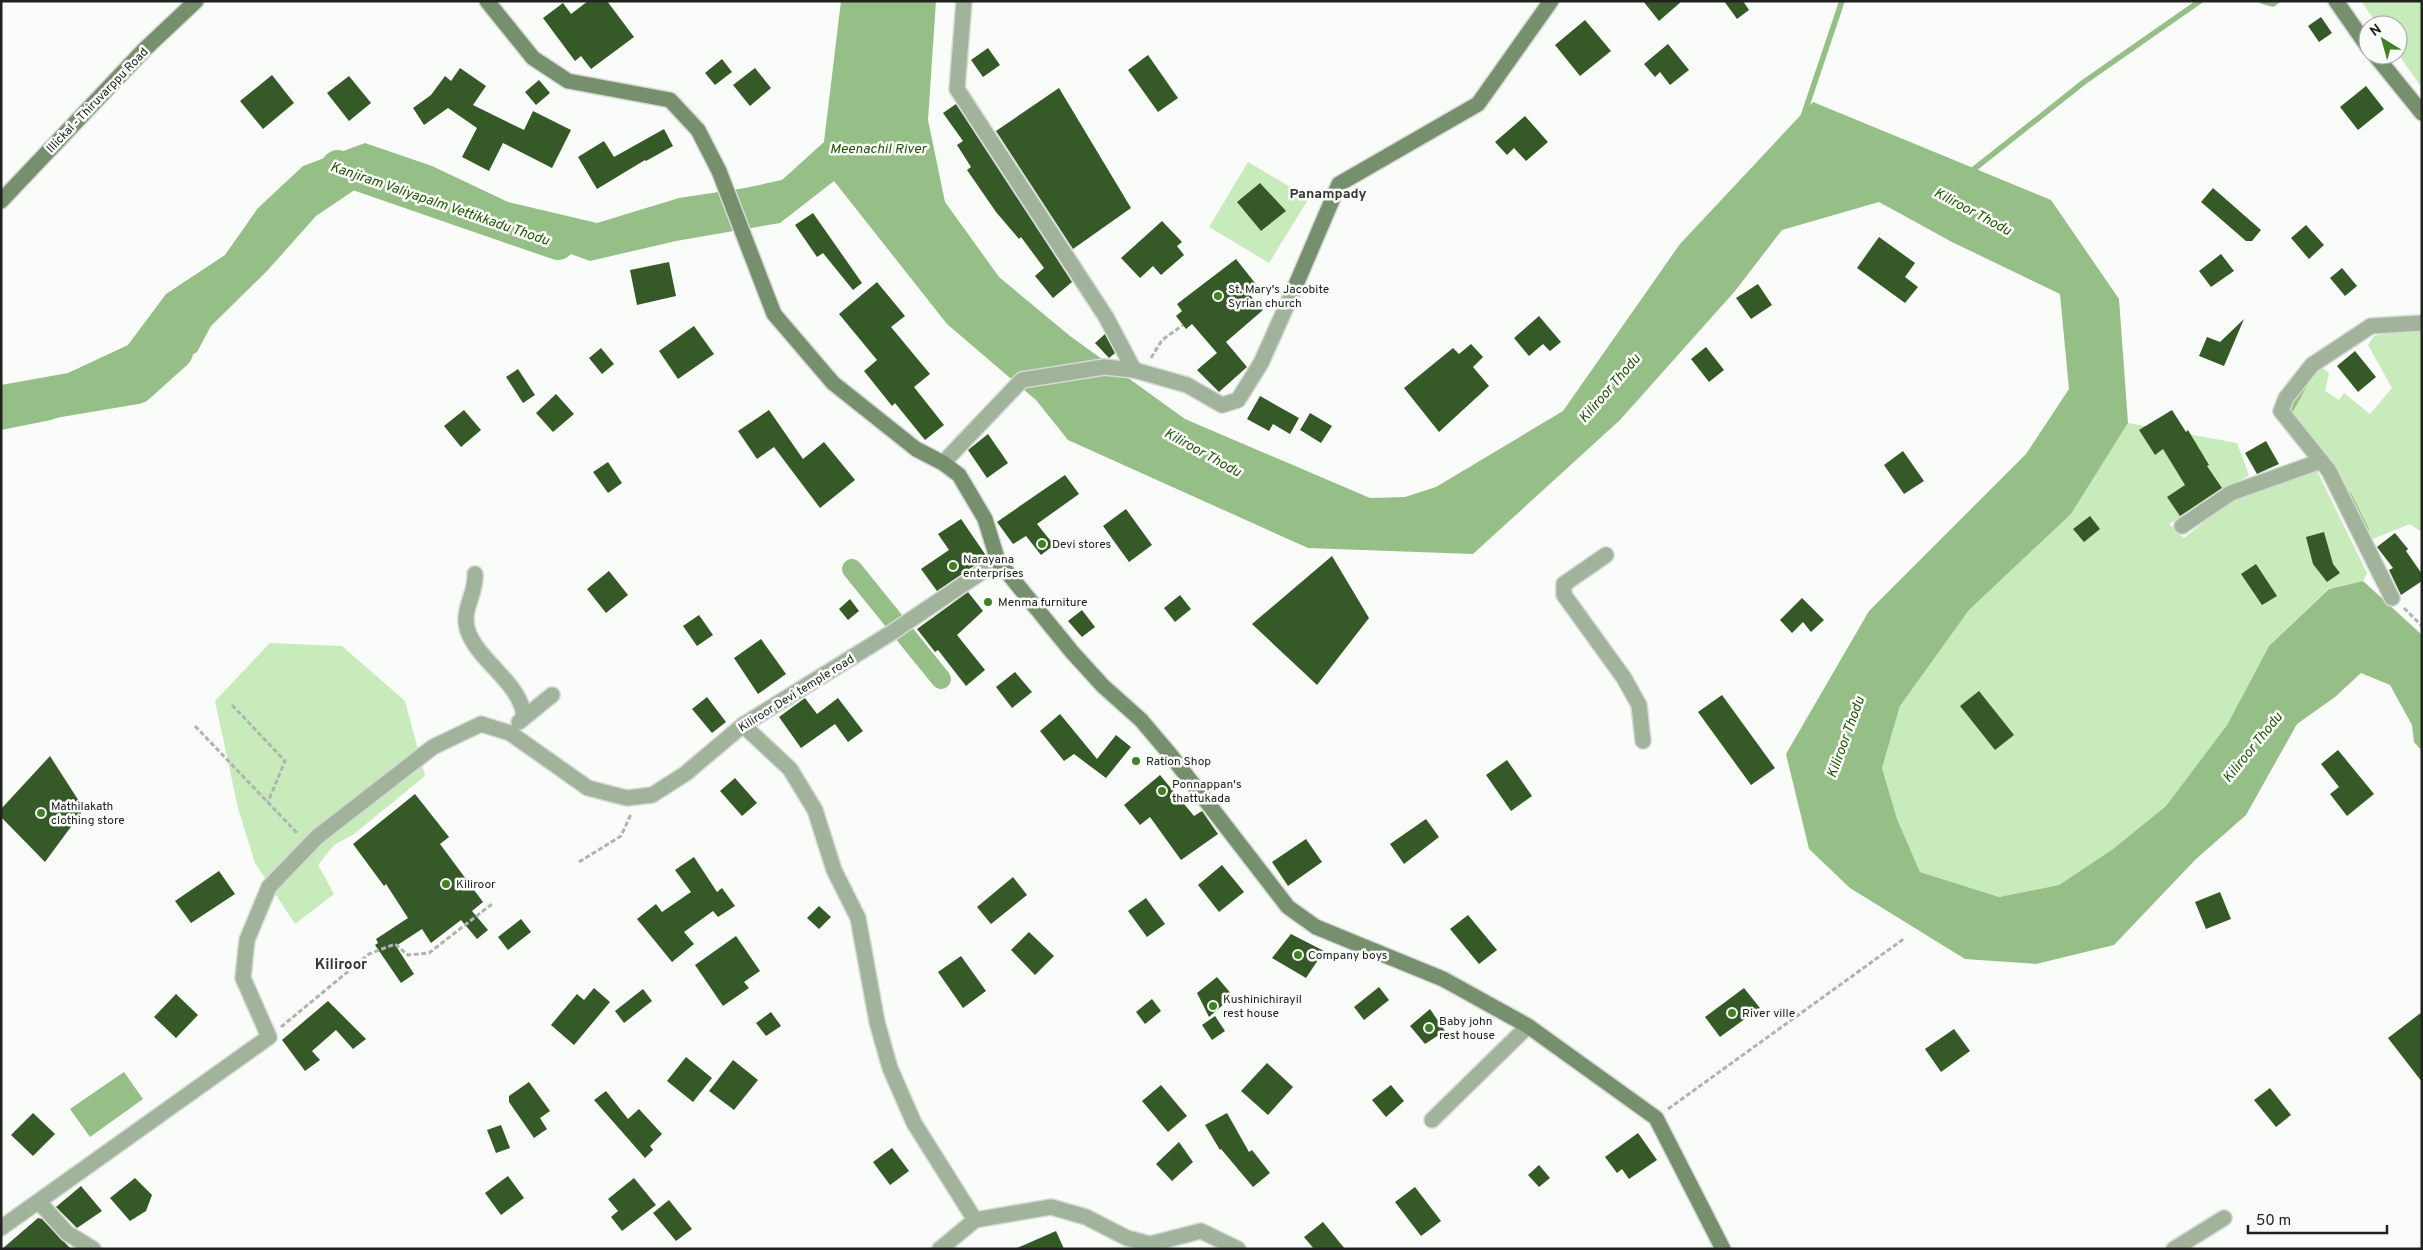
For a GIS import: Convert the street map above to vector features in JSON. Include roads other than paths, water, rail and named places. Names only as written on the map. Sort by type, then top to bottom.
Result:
[{"type":"main road","name":"Illickal - Thiruvarppu Road","points":[[1,201],[132,63],[196,1]]},
{"type":"main road","points":[[487,1],[533,58],[568,81],[670,100],[698,130],[719,171],[774,314],[833,382],[916,450],[943,464],[958,475],[985,519],[998,561],[1072,652],[1103,686],[1141,720],[1169,753],[1288,907],[1316,927],[1443,979],[1528,1026],[1656,1118],[1723,1249]]},
{"type":"main road","points":[[1295,287],[1339,184],[1478,104],[1551,1]]},
{"type":"main road","points":[[2336,1],[2358,33]]},
{"type":"main road","points":[[2383,65],[2422,113]]},
{"type":"street","points":[[964,1],[956,89],[1106,317],[1133,371]]},
{"type":"street","points":[[943,464],[1005,395],[1022,380],[1104,367],[1133,371],[1187,385],[1222,405],[1238,400],[1261,364],[1295,287]]},
{"type":"street","points":[[2392,598],[2330,471],[2281,411],[2286,398],[2312,365],[2372,326],[2422,323]]},
{"type":"street","points":[[2182,526],[2232,493],[2322,461]]},
{"type":"street","points":[[1606,555],[1564,584],[1564,595],[1624,678],[1639,705],[1644,741]]},
{"type":"street","name":"Kiliroor Devi temple road","points":[[39,1202],[268,1037],[243,978],[247,940],[269,887],[308,846],[433,747],[482,724],[510,733],[588,788],[627,798],[652,795],[685,774],[743,724],[891,633],[998,561]]},
{"type":"street","points":[[475,574],[476,584],[470,596],[465,617],[469,634],[488,662],[522,703],[524,717]]},
{"type":"street","points":[[521,741],[519,720],[552,695]]},
{"type":"street","points":[[743,724],[790,768],[815,810],[834,870],[858,918],[877,1022],[890,1068],[914,1123],[974,1220]]},
{"type":"street","points":[[1432,1120],[1528,1026]]},
{"type":"street","points":[[1,1228],[39,1202],[67,1233],[93,1249]]},
{"type":"street","points":[[940,1249],[974,1220],[1051,1208],[1086,1217],[1127,1238],[1150,1244],[1201,1231],[1238,1249]]},
{"type":"street","points":[[2174,1249],[2224,1218]]},
{"type":"water","name":"Meenachil River","points":[[841,1],[936,1],[928,120],[945,202],[999,277],[1070,336],[1185,419],[1370,498],[1405,497],[1436,487],[1563,411],[1680,244],[1813,102],[2051,200],[2119,299],[2128,423],[2071,514],[1969,610],[1900,706],[1882,768],[1897,819],[1920,872],[1999,897],[2059,885],[2113,849],[2166,806],[2227,725],[2269,646],[2329,589],[2363,581],[2422,635],[2422,751],[2414,742],[2412,725],[2390,685],[2361,673],[2335,697],[2297,724],[2246,815],[2195,860],[2114,945],[2036,964],[1965,959],[1850,888],[1809,849],[1786,754],[1869,611],[2026,454],[2069,389],[2060,294],[1952,242],[1879,202],[1782,230],[1735,291],[1620,420],[1473,554],[1308,548],[1068,440],[1036,400],[947,324],[834,181],[780,223],[676,241],[590,261],[560,250],[481,211],[395,178],[359,187],[316,216],[267,271],[211,326],[197,352],[171,368],[101,402],[51,420],[1,430],[1,385],[68,373],[128,345],[166,294],[225,255],[258,208],[303,166],[365,143],[432,166],[508,202],[597,223],[679,198],[745,188],[782,180],[824,142]]},
{"type":"water","points":[[124,1072],[143,1099],[90,1137],[70,1109]]},
{"type":"waterway","points":[[1803,117],[1842,1]]},
{"type":"waterway","points":[[1969,173],[2084,82],[2200,1]]},
{"type":"waterway","points":[[2262,1],[2273,4],[2277,1]]},
{"type":"waterway","name":"Kanjiram Valiyapalm Vettikkadu Thodu","points":[[338,167],[558,243]]},
{"type":"waterway","name":"Kanjiram Valiyapalm Vettikkadu Thodu","points":[[1,410],[137,387],[176,352]]},
{"type":"waterway","points":[[2292,417],[2289,413],[2305,384]]},
{"type":"waterway","points":[[2349,495],[2366,529]]},
{"type":"waterway","points":[[852,569],[941,679]]},
{"type":"place","name":"St. Mary's Jacobite Syrian church","points":[[1218,296]]},
{"type":"place","name":"Devi stores","points":[[1042,544]]},
{"type":"place","name":"Narayana enterprises","points":[[953,566]]},
{"type":"place","name":"Menma furniture","points":[[988,602]]},
{"type":"place","name":"Ration Shop","points":[[1136,761]]},
{"type":"place","name":"Ponnappan's thattukada","points":[[1162,791]]},
{"type":"place","name":"Mathilakath clothing store","points":[[41,813]]},
{"type":"place","name":"Kiliroor","points":[[446,884]]},
{"type":"place","name":"Company boys","points":[[1298,955]]},
{"type":"place","name":"Kushinichirayil rest house","points":[[1213,1006]]},
{"type":"place","name":"River ville","points":[[1732,1013]]},
{"type":"place","name":"Baby john rest house","points":[[1429,1028]]},
{"type":"district","name":"Panampady","points":[[1328,193]]},
{"type":"district","name":"Kiliroor","points":[[341,964]]},
{"type":"water label","name":"Kiliroor Thodu","points":[[1973,211]]},
{"type":"water label","name":"Kiliroor Thodu","points":[[1609,388]]},
{"type":"water label","name":"Kiliroor Thodu","points":[[1203,452]]},
{"type":"water label","name":"Kiliroor Thodu","points":[[1845,737]]},
{"type":"water label","name":"Kiliroor Thodu","points":[[2252,747]]}]
